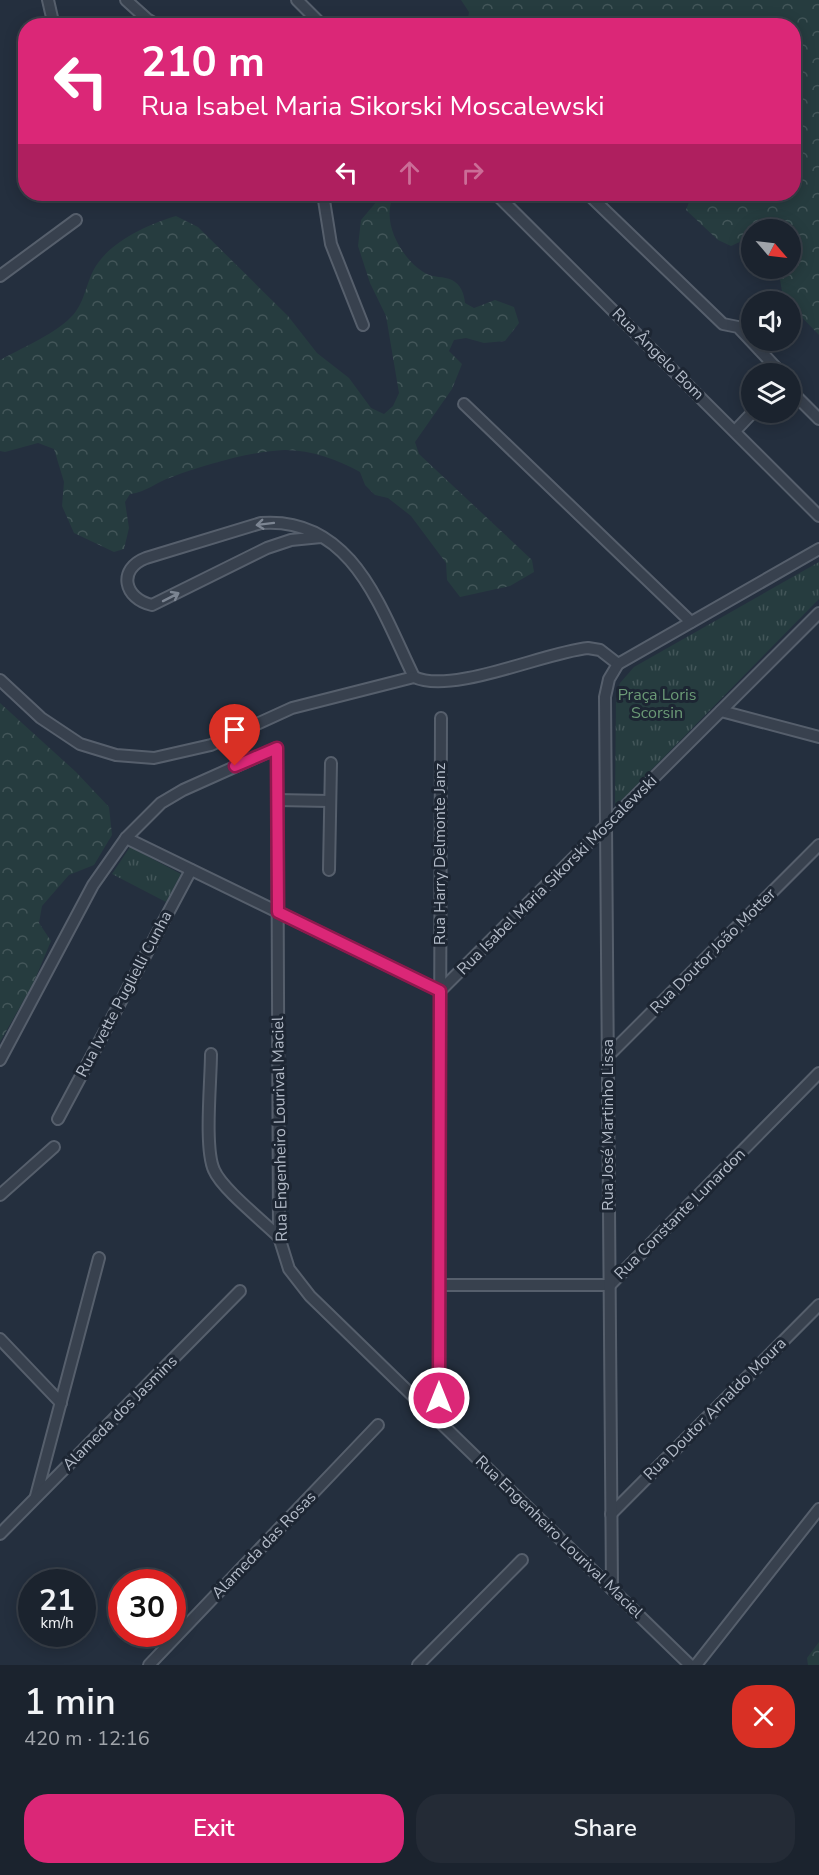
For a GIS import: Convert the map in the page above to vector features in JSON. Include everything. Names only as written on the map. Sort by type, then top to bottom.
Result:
[{"type":"street","points":[[48,0],[52,18]]},
{"type":"street","points":[[126,0],[146,18]]},
{"type":"street","points":[[297,0],[315,18]]},
{"type":"street","points":[[324,201],[331,244],[363,325]]},
{"type":"street","name":"Rua Ângelo Bom","points":[[503,201],[819,516]]},
{"type":"street","points":[[595,201],[723,324],[738,327],[772,363]]},
{"type":"street","points":[[0,276],[76,220]]},
{"type":"street","points":[[801,401],[819,419]]},
{"type":"street","points":[[464,404],[691,622]]},
{"type":"street","points":[[735,431],[743,423]]},
{"type":"street","points":[[321,537],[291,540],[267,548],[152,605],[134,598],[129,589],[127,577],[138,561],[245,527],[276,522],[292,524],[321,537],[342,550],[363,575],[414,677]]},
{"type":"street","points":[[0,680],[41,718],[80,744],[116,755],[154,758],[193,751],[292,708],[414,677],[429,681],[494,673],[575,649],[588,648],[600,650],[618,664],[819,549]]},
{"type":"street","name":"Rua Isabel Maria Sikorski Moscalewski","points":[[440,991],[819,613]]},
{"type":"street","name":"Rua José Martinho Lissa","points":[[612,1589],[605,697],[609,679],[618,664]]},
{"type":"street","points":[[721,711],[819,737]]},
{"type":"street","name":"Rua Harry Delmonte Janz","points":[[439,1421],[441,718]]},
{"type":"street","name":"Rua Engenheiro Lourival Maciel","points":[[126,838],[161,803],[183,790],[277,748],[279,1236],[284,1258],[297,1282],[690,1665]]},
{"type":"street","points":[[329,870],[331,764]]},
{"type":"street","points":[[277,800],[329,801]]},
{"type":"street","points":[[0,1060],[101,872],[126,838],[440,991]]},
{"type":"street","name":"Rua Doutor João Motter","points":[[608,1056],[819,845]]},
{"type":"street","name":"Rua Ivette Puglielli Cunha","points":[[58,1119],[191,870]]},
{"type":"street","points":[[211,1054],[210,1152],[213,1169],[222,1182],[279,1236]]},
{"type":"street","name":"Rua Constante Lunardon","points":[[439,1285],[610,1285],[819,1073]]},
{"type":"street","points":[[0,1195],[54,1147]]},
{"type":"street","points":[[36,1498],[99,1258]]},
{"type":"street","name":"Alameda dos Jasmins","points":[[0,1534],[240,1292]]},
{"type":"street","name":"Rua Doutor Arnaldo Moura","points":[[611,1514],[819,1305]]},
{"type":"street","points":[[0,1339],[61,1403]]},
{"type":"street","name":"Alameda das Rosas","points":[[149,1665],[378,1425]]},
{"type":"street","points":[[696,1665],[819,1509]]},
{"type":"street","points":[[418,1665],[522,1560]]},
{"type":"green space","points":[[461,0],[819,0],[819,335],[801,316],[801,291],[782,291],[780,279],[801,279],[801,219],[741,219],[741,241],[731,246],[718,240],[686,210],[689,201],[801,201],[801,18],[468,18],[469,12]]},
{"type":"green space","points":[[377,201],[392,201],[390,215],[395,238],[416,267],[428,275],[449,279],[458,284],[465,303],[474,308],[495,300],[514,307],[519,323],[505,341],[484,343],[466,338],[454,340],[449,351],[462,364],[452,389],[415,442],[419,454],[532,560],[534,572],[510,586],[460,597],[447,580],[446,563],[411,516],[388,498],[375,495],[365,485],[360,472],[324,457],[295,450],[272,451],[228,459],[184,472],[130,494],[125,502],[129,528],[124,549],[114,552],[74,533],[62,506],[64,482],[54,449],[38,443],[5,452],[0,451],[0,360],[45,336],[68,320],[81,303],[99,261],[118,243],[153,224],[176,216],[198,227],[288,316],[317,353],[349,378],[371,408],[384,414],[393,406],[399,393],[386,316],[370,283],[358,246],[361,220]]},
{"type":"green space","name":"Praça Loris Scorsin","points":[[819,562],[819,599],[615,807],[616,694],[620,683],[634,667]]},
{"type":"green space","points":[[0,703],[76,772],[109,807],[112,835],[94,865],[69,875],[42,906],[39,923],[51,941],[33,984],[0,1042]]},
{"type":"green space","points":[[130,847],[181,874],[166,902],[112,874]]},
{"type":"green space","points":[[819,1642],[819,1665],[808,1665],[807,1658]]},
{"type":"route","points":[[235,766],[277,748],[278,912],[440,991],[439,1398]]}]
